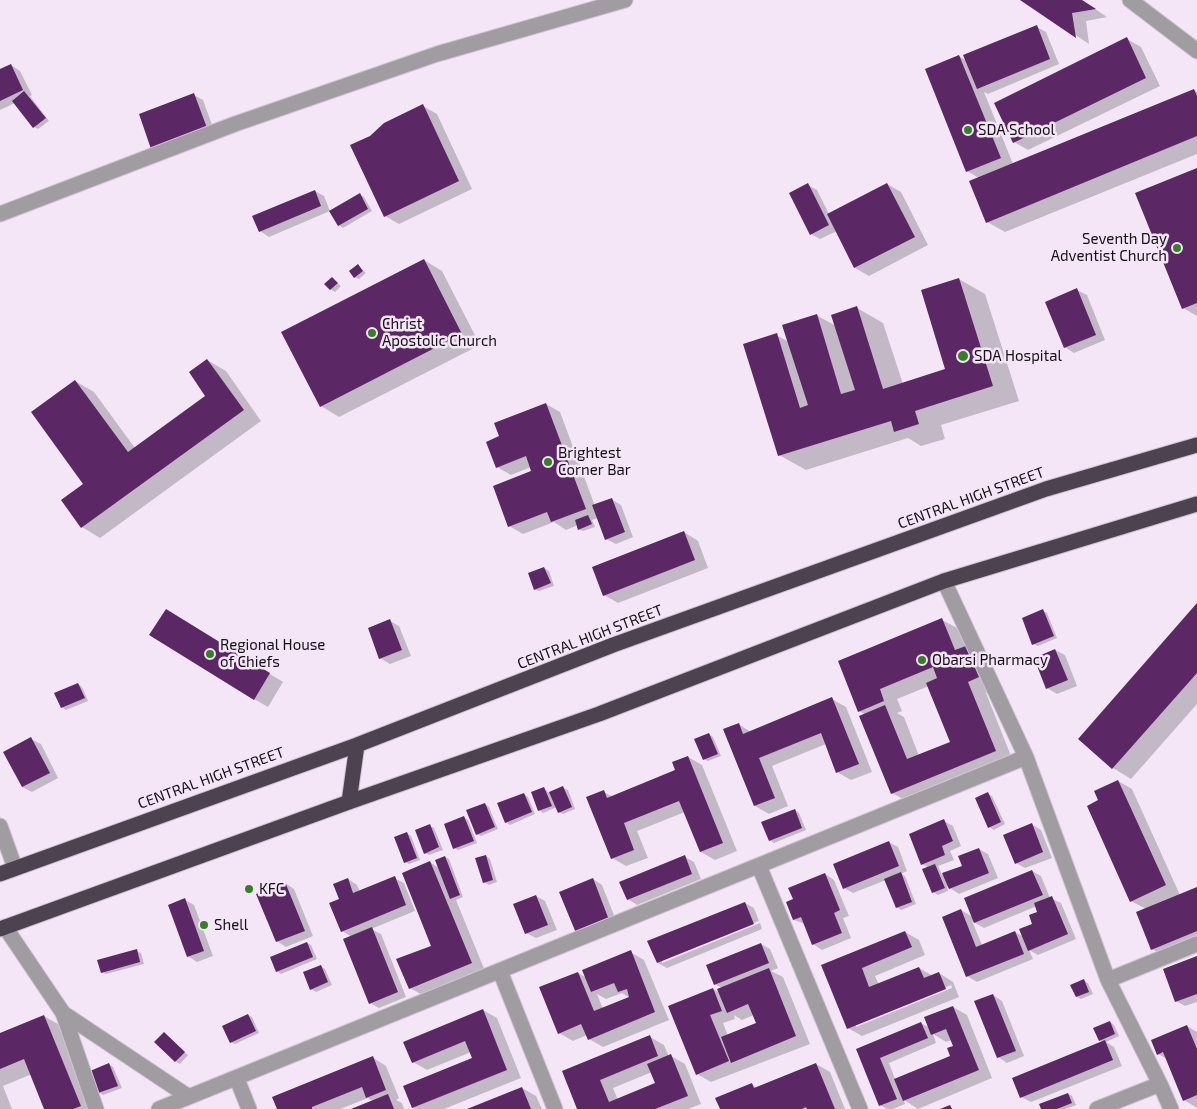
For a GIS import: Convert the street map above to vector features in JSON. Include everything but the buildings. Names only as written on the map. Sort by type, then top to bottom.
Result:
[{"type":"highway","name":"CENTRAL HIGH STREET","points":[[0,874],[357,745],[613,645],[1037,492],[1197,445]]},
{"type":"highway","points":[[3,928],[349,802],[599,714],[944,581],[1197,504]]},
{"type":"highway","points":[[349,802],[357,745]]},
{"type":"street","points":[[0,214],[235,124],[437,54],[625,0]]},
{"type":"street","points":[[1130,0],[1197,51]]},
{"type":"street","points":[[944,581],[1026,756],[1108,980],[1160,1084],[1170,1109]]},
{"type":"street","points":[[159,1109],[237,1079],[1026,756]]},
{"type":"street","points":[[0,826],[15,868]]},
{"type":"street","points":[[759,866],[860,1109]]},
{"type":"street","points":[[3,928],[63,1013],[96,1109]]},
{"type":"street","points":[[1108,980],[1197,944]]},
{"type":"street","points":[[500,971],[555,1109]]},
{"type":"street","points":[[63,1013],[189,1098]]},
{"type":"street","points":[[237,1079],[249,1109]]},
{"type":"street","points":[[1097,1109],[1160,1084]]},
{"type":"place","name":"SDA School","points":[[968,130]]},
{"type":"place","name":"Seventh Day Adventist Church","points":[[1177,248]]},
{"type":"place","name":"Christ Apostolic Church","points":[[372,333]]},
{"type":"place","name":"SDA Hospital","points":[[963,356]]},
{"type":"place","name":"Brightest Corner Bar","points":[[548,462]]},
{"type":"place","name":"Regional House of Chiefs","points":[[210,654]]},
{"type":"place","name":"Obarsi Pharmacy","points":[[922,660]]},
{"type":"place","name":"KFC","points":[[249,889]]},
{"type":"place","name":"Shell","points":[[204,925]]}]
